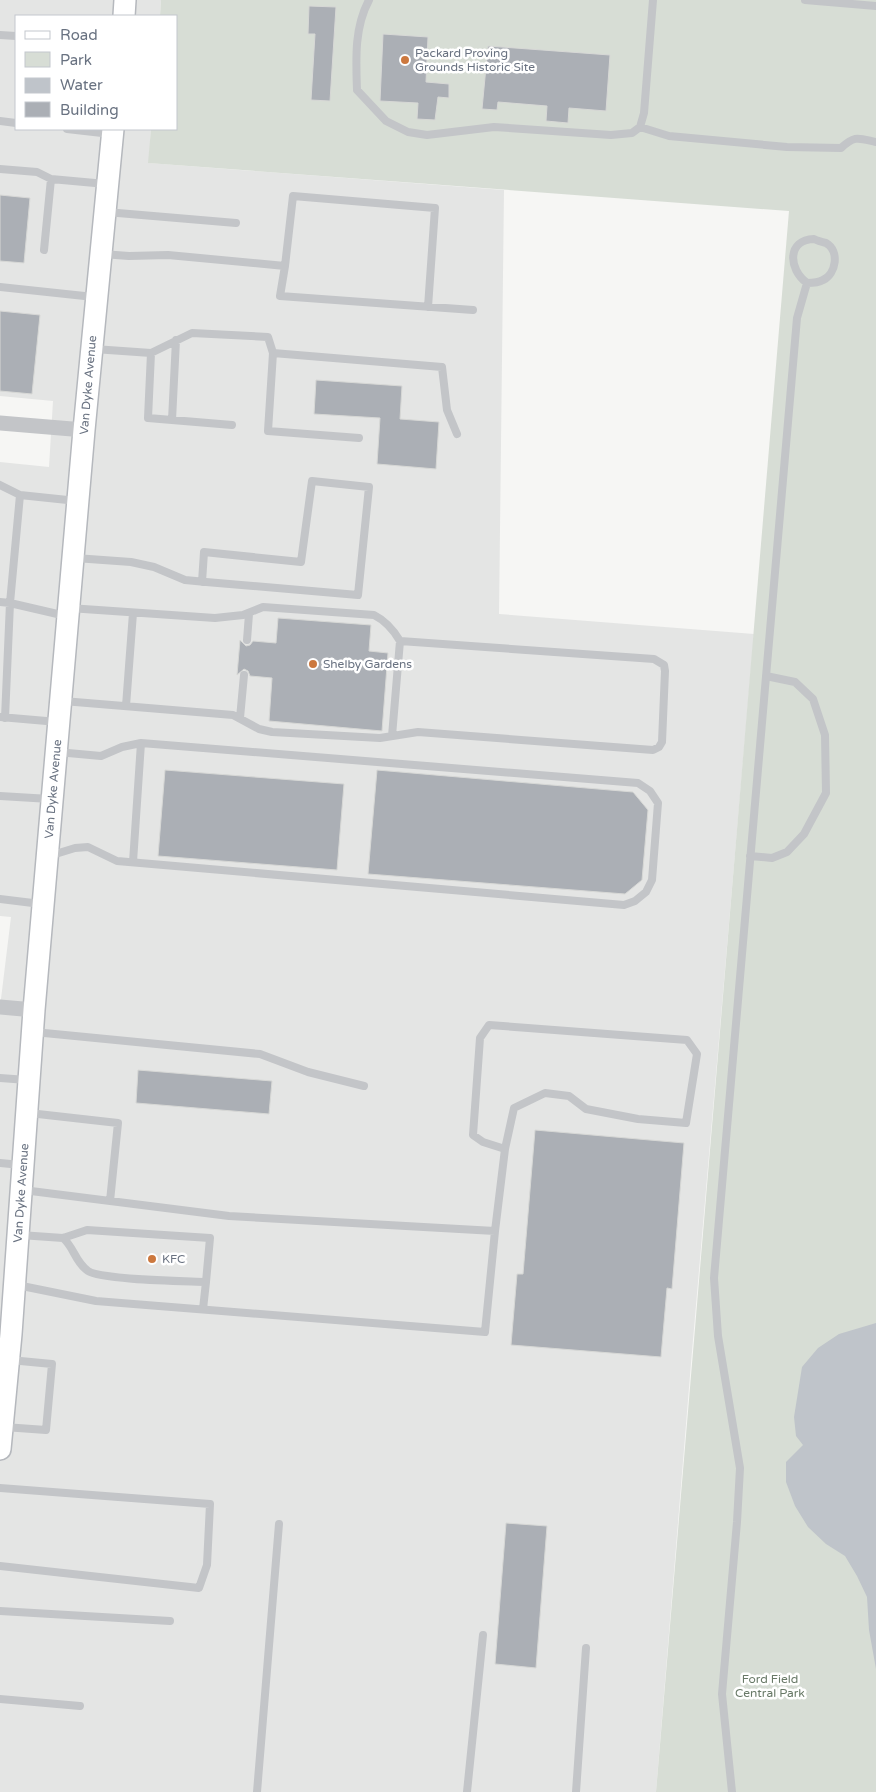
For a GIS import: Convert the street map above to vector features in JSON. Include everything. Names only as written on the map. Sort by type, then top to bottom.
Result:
[{"type":"main road","points":[[124,15],[126,0]]},
{"type":"main road","name":"Van Dyke Avenue","points":[[0,1449],[2,1396],[18,1234],[32,1032],[56,752],[96,297],[113,131]]},
{"type":"street","points":[[0,423],[84,430]]},
{"type":"street","points":[[0,1007],[34,1010]]},
{"type":"lane","points":[[368,0],[359,26],[356,47],[356,90],[386,121],[408,132],[427,135],[494,127],[611,135],[632,133],[640,127],[644,113],[653,0]]},
{"type":"lane","points":[[805,0],[876,6]]},
{"type":"lane","points":[[0,35],[15,36]]},
{"type":"lane","points":[[0,121],[15,123]]},
{"type":"lane","points":[[640,127],[669,136],[787,147],[841,148],[850,140],[860,138],[876,142]]},
{"type":"lane","points":[[90,130],[113,131]]},
{"type":"lane","points":[[0,169],[37,172],[51,179],[107,184]]},
{"type":"lane","points":[[44,250],[51,179]]},
{"type":"lane","points":[[428,307],[435,208],[293,196],[280,296],[428,307],[473,310]]},
{"type":"lane","points":[[104,212],[236,223]]},
{"type":"lane","points":[[814,239],[827,244],[834,254],[834,267],[830,275],[822,281],[807,283],[798,277],[794,267],[793,255],[806,240],[814,239]]},
{"type":"lane","points":[[100,254],[129,256],[168,255],[285,266]]},
{"type":"lane","points":[[732,1792],[722,1694],[738,1522],[740,1468],[718,1336],[714,1278],[797,318],[807,283]]},
{"type":"lane","points":[[0,286],[96,297]]},
{"type":"lane","points":[[92,348],[151,353],[192,333],[268,338],[273,353],[268,431],[360,438]]},
{"type":"lane","points":[[172,420],[176,340]]},
{"type":"lane","points":[[151,353],[148,418],[232,425]]},
{"type":"lane","points":[[273,353],[442,367],[447,410],[457,434]]},
{"type":"lane","points":[[73,558],[131,562],[154,567],[185,580],[202,582],[358,596],[368,487],[312,481],[301,562],[204,552],[202,582]]},
{"type":"lane","points":[[0,485],[20,496],[78,501]]},
{"type":"lane","points":[[20,496],[10,603],[3,718],[59,722]]},
{"type":"lane","points":[[0,602],[69,613],[133,613],[215,618],[249,614],[263,608],[374,615],[384,620],[395,631],[400,641],[392,736]]},
{"type":"lane","points":[[126,706],[133,613]]},
{"type":"lane","points":[[247,640],[249,614]]},
{"type":"lane","points":[[61,701],[233,715],[272,732],[380,738],[418,732],[653,750],[659,747],[662,742],[665,671],[664,665],[654,659],[400,641]]},
{"type":"lane","points":[[240,718],[244,675]]},
{"type":"lane","points":[[750,856],[772,858],[787,852],[804,834],[826,793],[825,735],[813,699],[795,682],[766,676]]},
{"type":"lane","points":[[133,862],[141,743]]},
{"type":"lane","points":[[47,857],[75,848],[88,847],[117,861],[624,905],[635,901],[646,892],[652,880],[658,804],[650,791],[638,783],[141,743],[122,747],[100,756],[56,752]]},
{"type":"lane","points":[[0,796],[52,800]]},
{"type":"lane","points":[[0,898],[43,904]]},
{"type":"lane","points":[[11,1298],[96,1301],[484,1332],[505,1149],[514,1108],[545,1093],[569,1096],[586,1109],[638,1119],[686,1123],[697,1054],[687,1040],[489,1025],[480,1038],[473,1135],[483,1142],[505,1149]]},
{"type":"lane","points":[[32,1032],[260,1054],[308,1072],[364,1086]]},
{"type":"lane","points":[[0,1078],[29,1081]]},
{"type":"lane","points":[[27,1113],[118,1123],[110,1201]]},
{"type":"lane","points":[[0,1163],[23,1166]]},
{"type":"lane","points":[[21,1190],[229,1216],[496,1231]]},
{"type":"lane","points":[[18,1234],[63,1238],[87,1230],[210,1238],[203,1310]]},
{"type":"lane","points":[[63,1238],[69,1243],[76,1259],[90,1272],[107,1276],[206,1282]]},
{"type":"lane","points":[[2,1427],[46,1430],[52,1364],[6,1353]]},
{"type":"lane","points":[[0,1488],[210,1504],[207,1564],[199,1588],[0,1566]]},
{"type":"lane","points":[[257,1792],[279,1524]]},
{"type":"lane","points":[[0,1611],[170,1622]]},
{"type":"lane","points":[[467,1792],[483,1635]]},
{"type":"lane","points":[[576,1792],[586,1648]]},
{"type":"lane","points":[[0,1699],[80,1706]]},
{"type":"shaded area","points":[[0,0],[161,0],[160,15],[15,15],[15,130],[151,130],[149,163],[504,190],[499,614],[754,634],[656,1792],[0,1792],[0,1007],[11,917],[0,916],[0,462],[49,467],[53,401],[0,396]]},
{"type":"green space","name":"Ford Field Central Park","points":[[161,0],[876,0],[876,1792],[656,1792],[789,211],[148,163],[151,130],[178,130],[178,15],[160,15]]},
{"type":"water","points":[[876,1323],[876,1669],[869,1630],[867,1597],[845,1556],[826,1544],[808,1527],[795,1506],[786,1482],[786,1462],[803,1445],[796,1436],[794,1417],[802,1367],[818,1348],[839,1334]]},
{"type":"building","points":[[309,6],[336,7],[330,101],[311,100],[315,34],[308,34]]},
{"type":"building","name":"Packard Proving Grounds Historic Site","points":[[383,34],[428,37],[426,82],[449,84],[449,98],[438,97],[435,120],[417,119],[418,103],[380,101]]},
{"type":"building","points":[[488,46],[610,55],[606,111],[569,108],[568,123],[546,121],[547,106],[498,102],[497,110],[482,109]]},
{"type":"building","points":[[0,195],[30,198],[24,263],[0,261]]},
{"type":"building","points":[[0,311],[40,315],[32,394],[0,391]]},
{"type":"building","points":[[316,380],[402,386],[400,419],[439,422],[436,469],[377,464],[380,418],[314,414]]},
{"type":"building","name":"Shelby Gardens","points":[[278,618],[371,625],[369,651],[388,653],[382,731],[269,721],[272,678],[250,676],[248,671],[244,669],[237,675],[240,640],[246,646],[250,645],[253,641],[276,643]]},
{"type":"building","points":[[165,770],[344,784],[337,870],[158,856]]},
{"type":"building","points":[[377,770],[633,792],[648,810],[642,880],[625,894],[368,874]]},
{"type":"building","points":[[138,1070],[272,1081],[269,1114],[136,1103]]},
{"type":"building","points":[[535,1130],[684,1143],[672,1289],[667,1288],[661,1357],[511,1345],[517,1274],[523,1274]]},
{"type":"building","points":[[506,1523],[547,1526],[536,1668],[495,1664]]},
{"type":"place","name":"Packard Proving Grounds Historic Site","points":[[405,60]]},
{"type":"place","name":"Shelby Gardens","points":[[313,664]]},
{"type":"place","name":"KFC","points":[[152,1259]]}]
